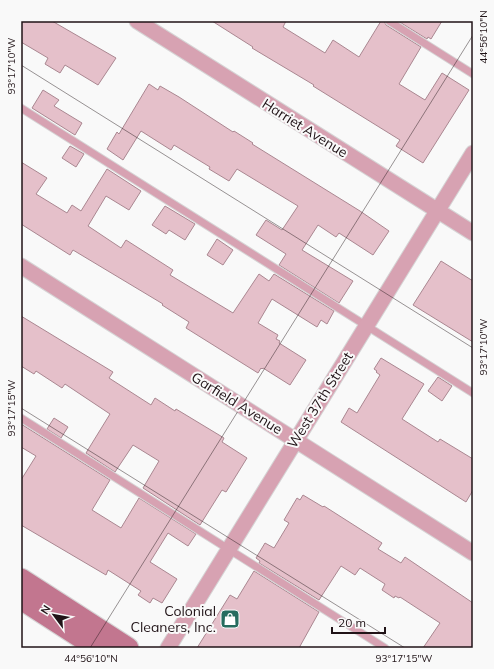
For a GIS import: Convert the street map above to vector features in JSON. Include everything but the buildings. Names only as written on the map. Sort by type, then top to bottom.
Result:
[{"type":"main road","points":[[21,579],[128,648]]},
{"type":"main road","points":[[21,599],[97,648]]},
{"type":"street","name":"Harriet Avenue","points":[[137,21],[437,212],[473,233]]},
{"type":"street","name":"West 37th Street","points":[[168,648],[473,153]]},
{"type":"street","name":"Garfield Avenue","points":[[21,266],[473,553]]},
{"type":"lane","points":[[389,21],[473,74]]},
{"type":"lane","points":[[21,108],[473,393]]},
{"type":"lane","points":[[21,418],[385,648]]},
{"type":"place","name":"Colonial Cleaners, Inc.","points":[[230,619]]}]
